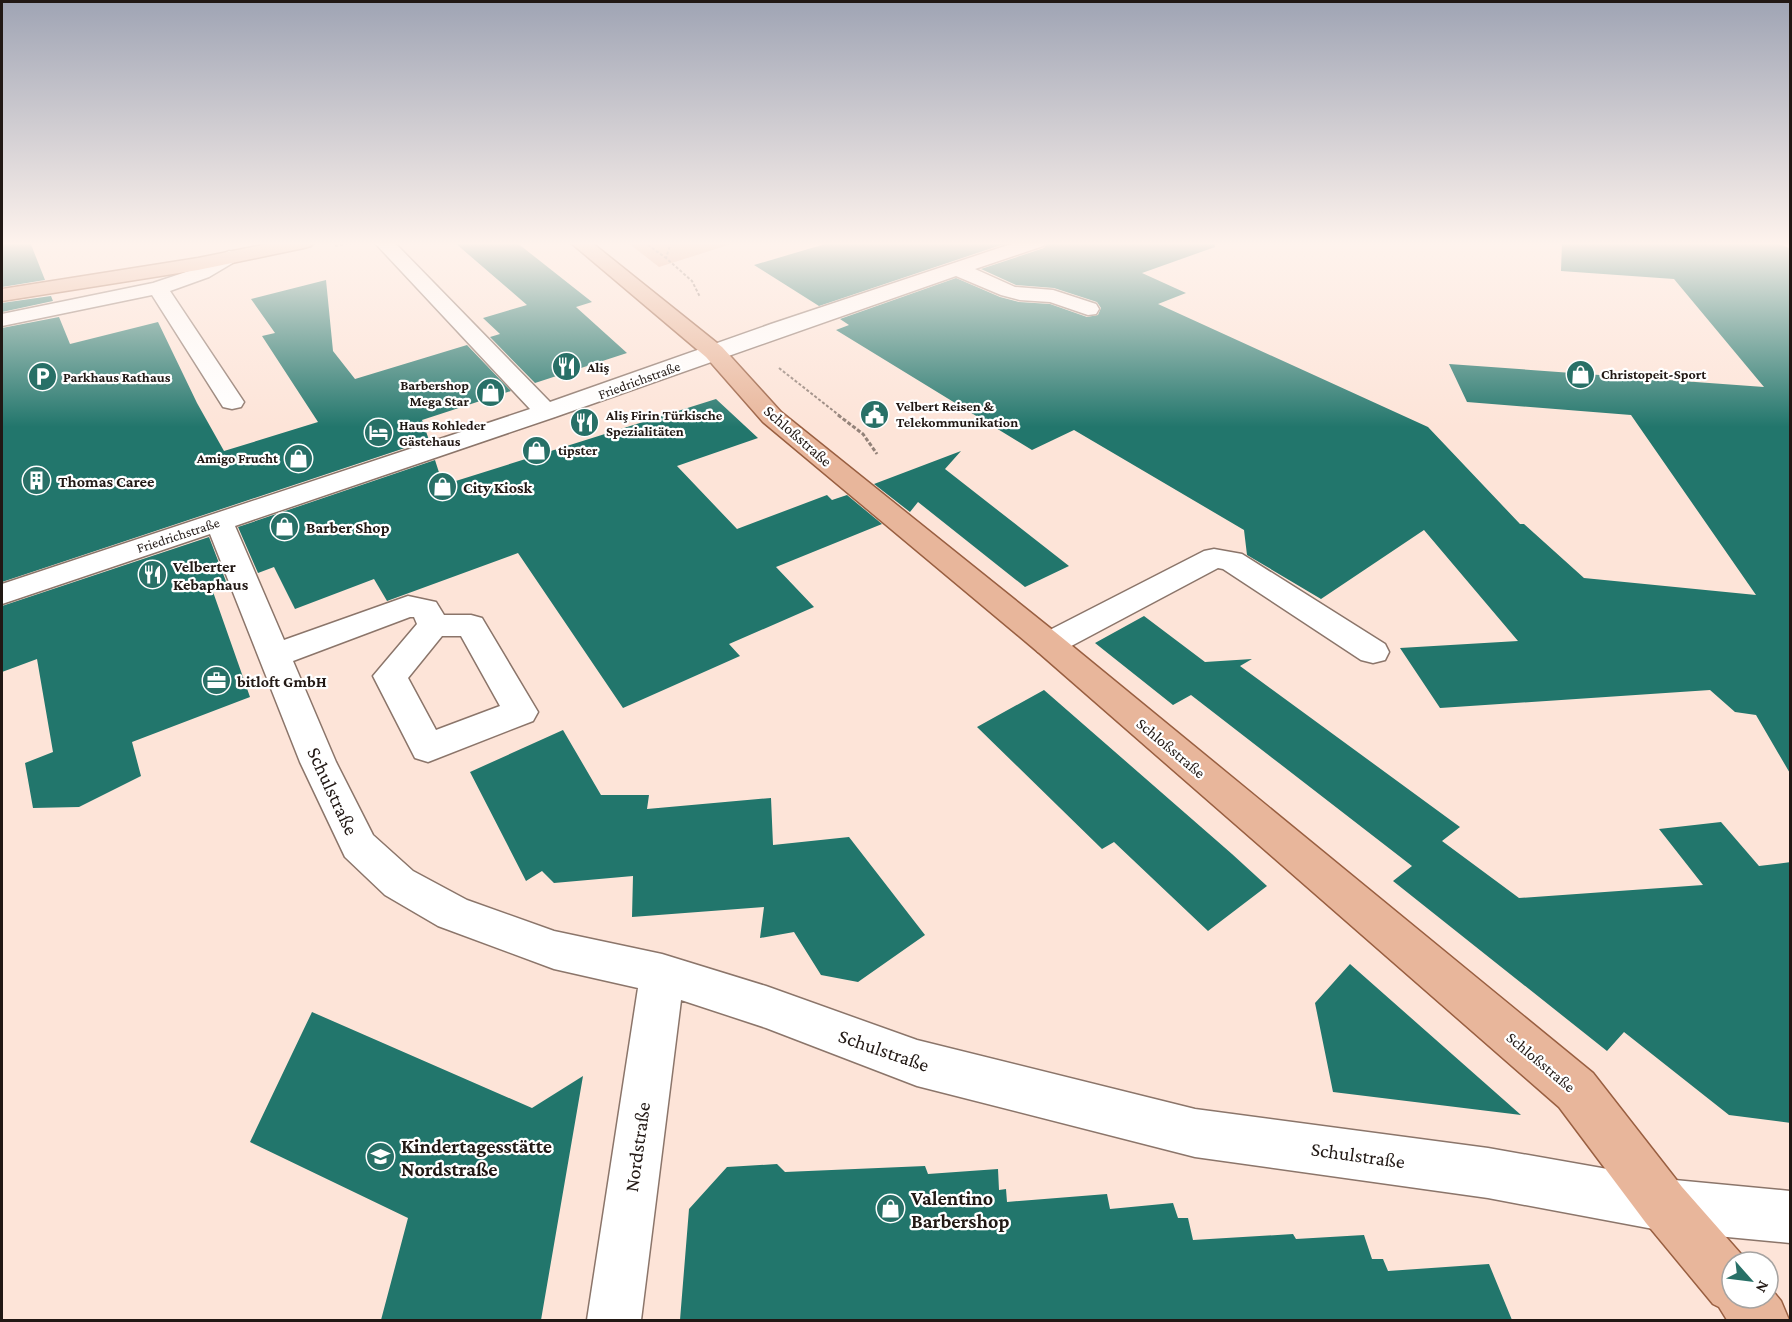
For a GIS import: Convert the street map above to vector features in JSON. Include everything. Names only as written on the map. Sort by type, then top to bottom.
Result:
[{"type":"main road","name":"Schloßstraße","points":[[655,304],[714,352],[772,417],[1049,644],[1576,1090],[1664,1205],[1720,1271]]},
{"type":"street","points":[[2,320],[81,304]]},
{"type":"street","points":[[168,304],[232,402]]},
{"type":"street","points":[[442,304],[546,412]]},
{"type":"street","name":"Friedrichstraße","points":[[2,594],[546,412],[855,304]]},
{"type":"street","points":[[1074,304],[1088,309]]},
{"type":"street","name":"Schulstraße","points":[[219,521],[318,762],[359,846],[399,883],[453,913],[554,950],[662,974],[766,1006],[917,1063],[1195,1133],[1488,1173],[1664,1205],[1791,1216]]},
{"type":"street","points":[[1049,644],[1214,558],[1232,561],[1373,652]]},
{"type":"street","points":[[278,664],[430,617]]},
{"type":"street","name":"Nordstraße","points":[[614,1320],[662,974]]},
{"type":"path","points":[[779,368],[863,434],[880,459]]},
{"type":"building","points":[[2,304],[41,304],[2,312]]},
{"type":"building","points":[[254,304],[328,304],[333,351],[355,379],[467,345],[511,391],[422,420],[429,440],[2,582],[2,328],[59,317],[70,344],[158,322],[197,403],[224,451],[318,422],[262,336],[275,333]]},
{"type":"building","points":[[525,304],[587,304],[576,307],[627,353],[535,383],[490,337],[500,334],[483,318],[527,305]]},
{"type":"building","points":[[883,304],[1050,304],[1087,317],[1098,315],[1101,308],[1098,304],[1159,304],[1428,427],[1520,524],[1524,524],[1584,578],[1756,595],[1631,415],[1467,402],[1449,364],[1764,387],[1695,304],[1791,304],[1791,775],[1756,715],[1735,712],[1710,690],[1440,708],[1400,648],[1518,641],[1424,530],[1321,599],[1247,555],[1244,530],[1074,430],[1032,450],[836,330],[849,325],[840,319]]},
{"type":"building","points":[[716,399],[758,438],[677,466],[737,529],[827,495],[832,500],[847,495],[882,524],[776,567],[814,607],[729,644],[740,656],[623,708],[518,553],[387,601],[374,579],[295,609],[274,567],[258,573],[238,527],[435,460],[443,485]]},
{"type":"building","points":[[961,451],[945,469],[1069,566],[1025,587],[918,502],[910,512],[874,484]]},
{"type":"building","points":[[209,537],[227,584],[212,589],[250,697],[132,742],[141,776],[79,807],[33,808],[25,763],[53,752],[37,659],[2,672],[2,606]]},
{"type":"building","points":[[1144,616],[1205,662],[1252,659],[1240,666],[1460,827],[1442,841],[1519,898],[1703,885],[1659,829],[1721,822],[1759,866],[1791,862],[1791,1123],[1729,1115],[1624,1032],[1607,1051],[1393,881],[1412,866],[1191,695],[1173,705],[1095,643]]},
{"type":"building","points":[[1044,690],[1267,886],[1208,931],[1114,842],[1102,849],[977,727]]},
{"type":"building","points":[[563,730],[601,795],[649,795],[647,809],[771,798],[773,845],[849,837],[925,935],[858,982],[821,975],[794,932],[760,938],[764,907],[632,917],[633,876],[554,883],[542,871],[526,881],[470,772]]},
{"type":"building","points":[[1350,964],[1521,1115],[1333,1092],[1315,1003]]},
{"type":"building","points":[[312,1012],[532,1108],[583,1076],[541,1320],[381,1320],[408,1218],[250,1142]]},
{"type":"building","points":[[777,1164],[785,1172],[925,1166],[928,1174],[998,1169],[999,1190],[1006,1189],[1007,1202],[1107,1194],[1110,1209],[1173,1203],[1178,1218],[1188,1218],[1193,1240],[1293,1234],[1296,1239],[1364,1235],[1372,1259],[1383,1259],[1388,1271],[1489,1264],[1512,1320],[680,1320],[689,1209],[727,1167]]},
{"type":"place","name":"Aliş","points":[[566,367]]},
{"type":"place","name":"Christopeit-Sport","points":[[1580,374]]},
{"type":"place","name":"Parkhaus Rathaus","points":[[42,377]]},
{"type":"place","name":"Barbershop Mega Star","points":[[490,393]]},
{"type":"place","name":"Velbert Reisen & Telekommunikation","points":[[875,414]]},
{"type":"place","name":"Aliş Firin Türkische Spezialitäten","points":[[585,423]]},
{"type":"place","name":"Haus Rohleder Gästehaus","points":[[378,433]]},
{"type":"place","name":"tipster","points":[[537,450]]},
{"type":"place","name":"Amigo Frucht","points":[[299,458]]},
{"type":"place","name":"Thomas Caree","points":[[37,481]]},
{"type":"place","name":"City Kiosk","points":[[442,487]]},
{"type":"place","name":"Barber Shop","points":[[285,527]]},
{"type":"place","name":"Velberter Kebaphaus","points":[[152,575]]},
{"type":"place","name":"bitloft GmbH","points":[[216,681]]},
{"type":"place","name":"Kindertagesstätte Nordstraße","points":[[380,1157]]},
{"type":"place","name":"Valentino Barbershop","points":[[890,1209]]}]
